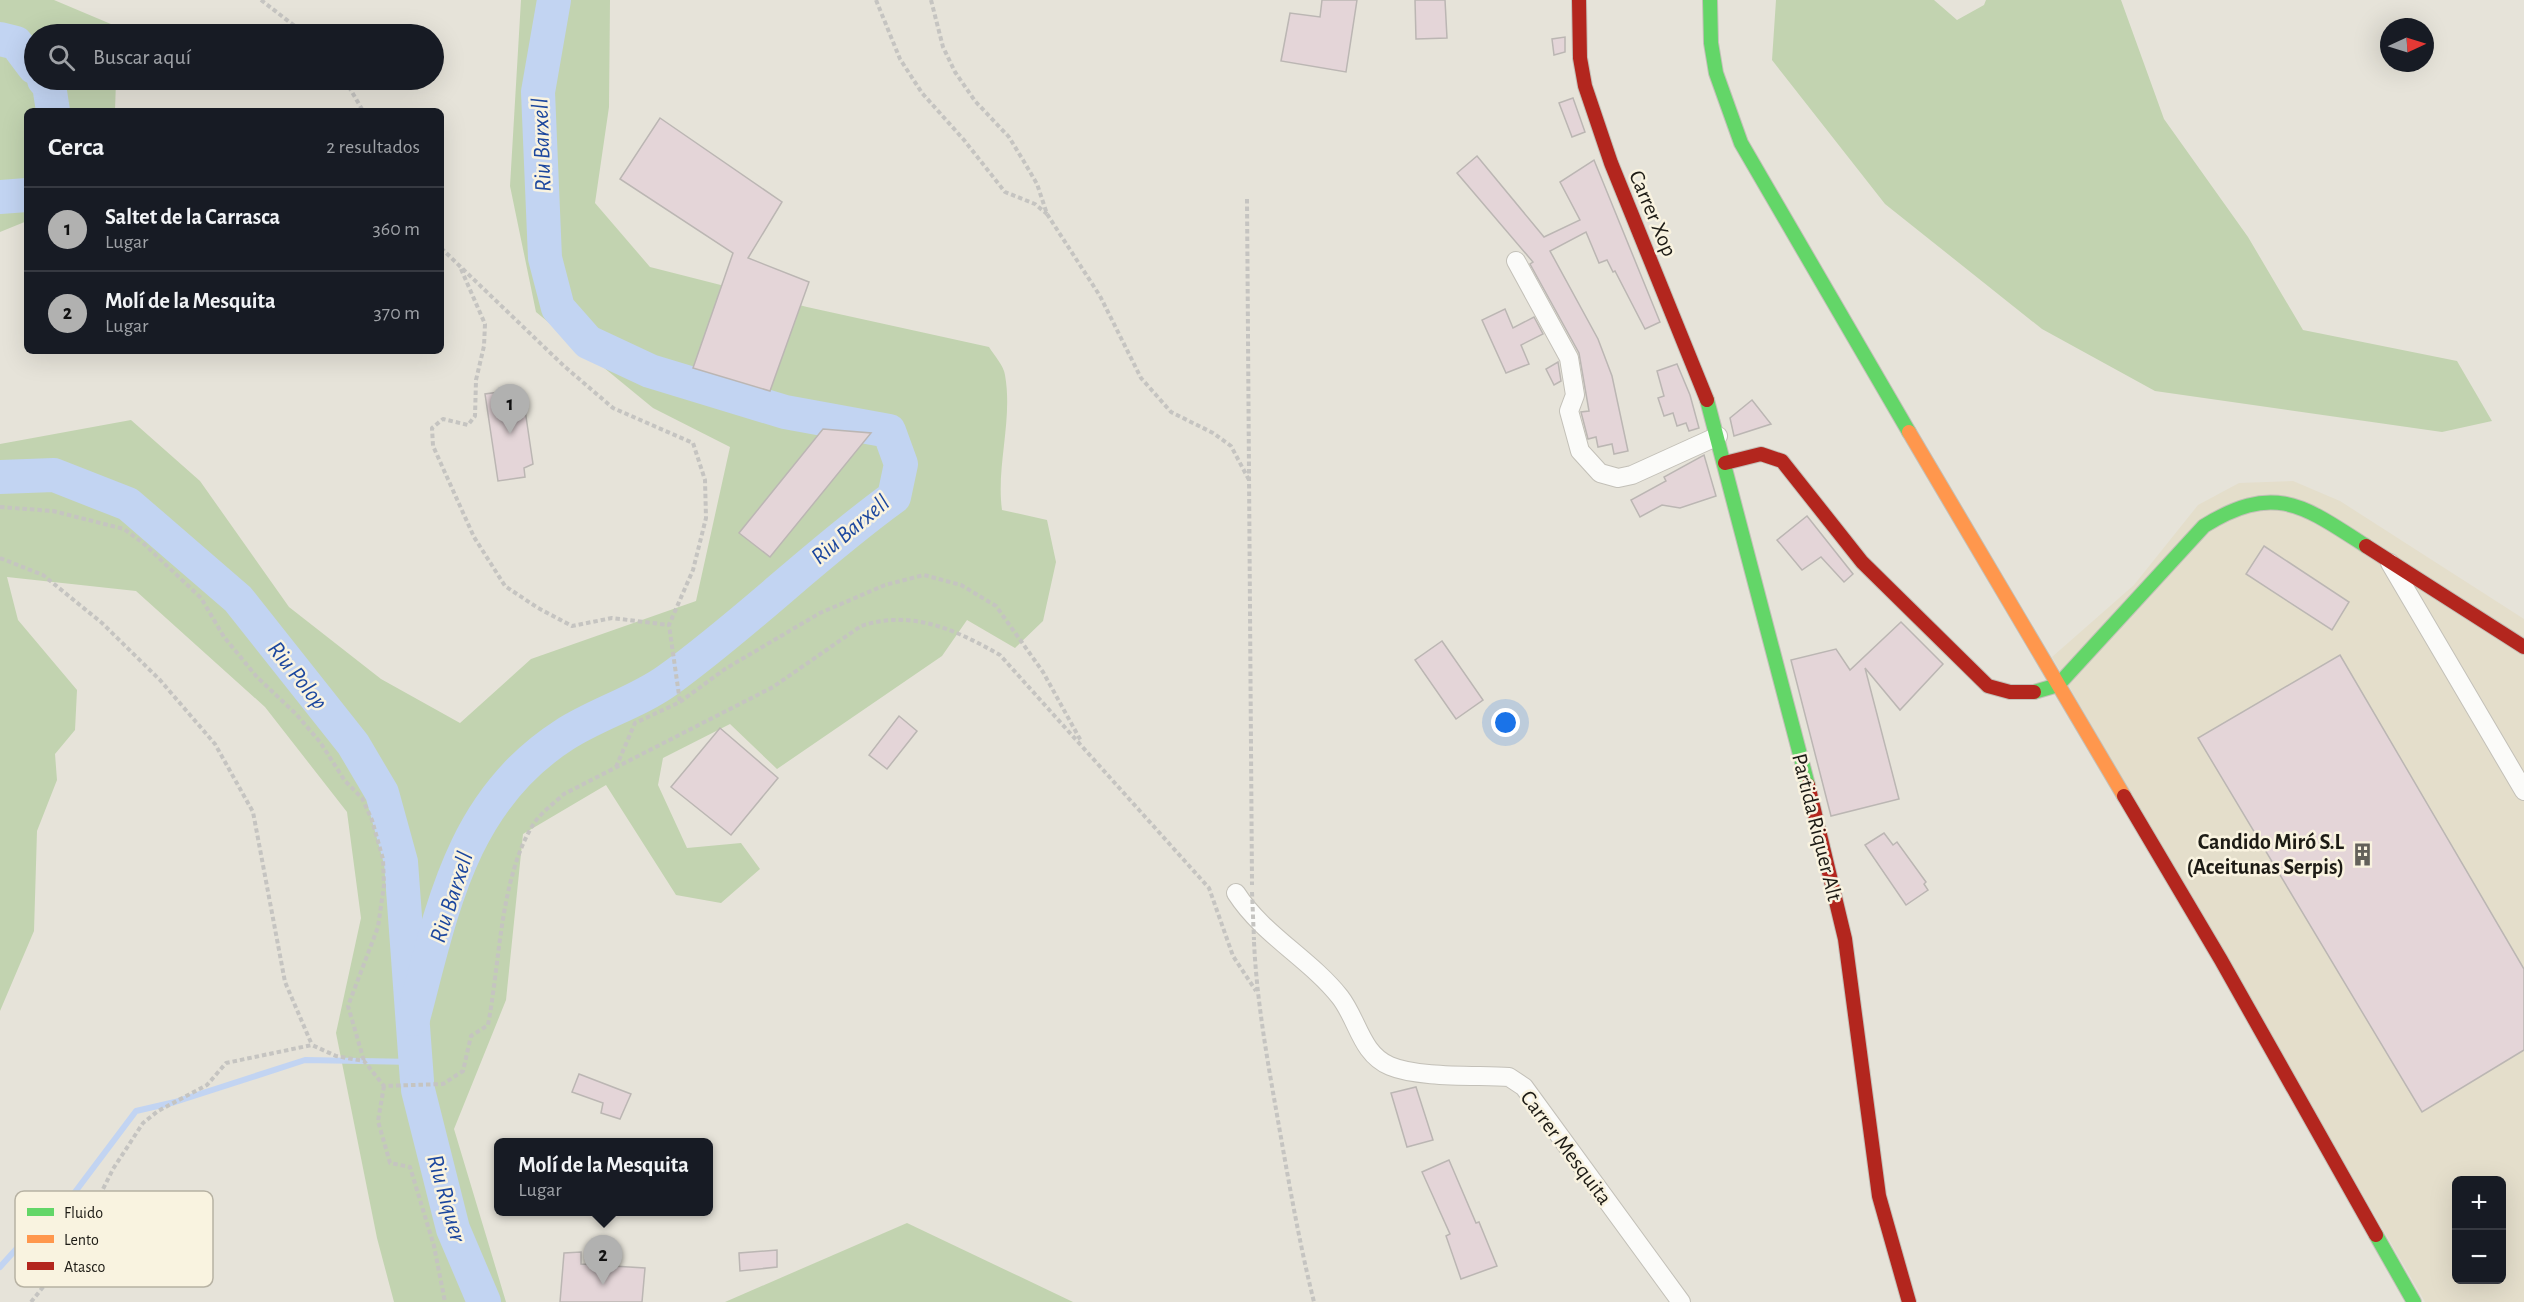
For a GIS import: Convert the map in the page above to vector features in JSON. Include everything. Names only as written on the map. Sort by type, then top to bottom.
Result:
[{"type":"street","name":"Carrer Xop","points":[[1579,0],[1580,58],[1585,86],[1611,164],[1682,333],[1718,436]]},
{"type":"street","points":[[1710,0],[1716,73],[1741,143],[2221,960],[2411,1301]]},
{"type":"street","points":[[1516,261],[1569,358],[1575,395],[1569,411],[1580,451],[1600,473],[1618,478],[1632,475],[1718,436]]},
{"type":"street","name":"Partida Riquer Alt","points":[[1718,436],[1845,939],[1879,1196],[1910,1302]]},
{"type":"street","points":[[1725,463],[1760,454],[1774,455],[1782,461],[1862,562],[1988,686],[2010,692],[2027,694],[2058,685],[2133,606],[2191,538],[2218,517],[2234,509],[2267,500],[2288,502],[2309,509],[2524,647]]},
{"type":"street","points":[[2388,560],[2524,791]]},
{"type":"street","name":"Carrer Mesquita","points":[[1244,893],[1270,932],[1340,997],[1362,1040],[1379,1060],[1400,1070],[1509,1077],[1524,1087],[1681,1302]]},
{"type":"path","points":[[261,0],[291,24]]},
{"type":"path","points":[[876,0],[900,59],[922,93],[964,140],[1005,192],[1035,204],[1047,214]]},
{"type":"path","points":[[930,0],[944,47],[955,72],[975,101],[1009,137],[1037,184],[1047,214],[1100,296],[1141,378],[1171,412],[1213,433],[1231,446],[1249,482]]},
{"type":"path","points":[[351,90],[361,108]]},
{"type":"path","points":[[1247,199],[1249,482],[1244,893],[1254,940],[1256,990],[1299,1236],[1314,1302]]},
{"type":"path","points":[[444,251],[564,366],[613,408],[693,443],[705,480],[706,518],[693,570],[669,625],[680,702]]},
{"type":"path","points":[[460,266],[485,324],[484,346],[476,380],[475,416],[468,425],[443,419],[432,428],[434,446],[474,537],[505,586],[538,608],[572,626],[612,618],[669,625]]},
{"type":"path","points":[[0,507],[53,510],[124,529],[143,543],[201,598],[224,637],[257,677],[296,714],[320,742],[345,781],[362,798],[372,820],[383,859],[384,885],[378,927],[348,1006],[364,1061],[384,1086],[378,1121],[390,1163],[410,1167],[434,1246],[445,1302]]},
{"type":"path","points":[[0,558],[43,575],[102,623],[160,680],[215,744],[253,812],[285,982],[312,1045]]},
{"type":"path","points":[[616,768],[635,723],[680,702],[725,669],[820,613],[885,585],[924,575],[961,585],[996,606],[1043,672],[1084,747]]},
{"type":"path","points":[[384,1086],[443,1084],[463,1071],[471,1036],[488,1024],[511,877],[521,848],[539,818],[564,794],[773,687],[861,626],[893,619],[918,620],[979,643],[1000,655],[1209,888],[1233,956],[1256,990]]},
{"type":"path","points":[[102,1191],[142,1123],[158,1111],[207,1085],[226,1063],[312,1045],[336,1056],[364,1061]]},
{"type":"path","points":[[31,1302],[43,1287]]},
{"type":"shaded area","points":[[2293,481],[2340,501],[2524,619],[2524,1302],[2425,1302],[2052,657],[2134,585],[2198,505],[2239,483]]},
{"type":"green space","points":[[0,0],[54,0],[111,24],[24,24],[24,90],[116,90],[115,108],[24,108],[24,222],[0,232]]},
{"type":"green space","points":[[521,0],[610,0],[609,107],[595,203],[650,267],[807,307],[989,347],[1001,364],[1007,392],[1001,477],[1002,510],[1047,520],[1056,562],[1043,621],[1015,648],[967,620],[942,656],[777,769],[730,724],[663,758],[658,785],[687,848],[741,843],[760,869],[721,903],[676,895],[606,785],[523,834],[506,1000],[454,1129],[506,1302],[394,1302],[377,1238],[336,1033],[361,918],[347,812],[265,707],[136,591],[7,577],[18,620],[77,690],[75,730],[55,754],[57,780],[37,831],[34,931],[0,1011],[0,444],[131,420],[200,481],[289,607],[381,679],[460,723],[531,659],[696,601],[730,447],[653,408],[536,312],[510,186]]},
{"type":"green space","points":[[1776,0],[1934,0],[1957,20],[1984,5],[1986,0],[2121,0],[2164,119],[2248,237],[2303,330],[2457,361],[2492,421],[2442,432],[2155,391],[2042,329],[1885,204],[1772,60]]},
{"type":"green space","points":[[907,1223],[1073,1302],[725,1302]]},
{"type":"building","points":[[1322,0],[1357,0],[1346,72],[1281,61],[1290,13],[1320,17]]},
{"type":"building","points":[[1415,0],[1445,0],[1447,38],[1416,39]]},
{"type":"building","points":[[1565,37],[1565,52],[1554,55],[1552,39]]},
{"type":"building","points":[[1573,98],[1585,132],[1572,137],[1559,103]]},
{"type":"building","points":[[660,118],[782,202],[748,258],[809,282],[770,391],[693,368],[733,253],[620,179]]},
{"type":"building","points":[[1477,156],[1544,237],[1580,220],[1560,182],[1594,160],[1660,322],[1645,329],[1615,271],[1613,272],[1607,260],[1599,263],[1586,232],[1550,251],[1598,339],[1612,376],[1628,451],[1614,454],[1612,444],[1598,447],[1596,437],[1588,439],[1581,412],[1589,411],[1579,353],[1530,264],[1533,262],[1457,173]]},
{"type":"building","points":[[1505,309],[1513,328],[1534,317],[1543,334],[1521,345],[1529,364],[1506,373],[1482,320]]},
{"type":"building","points":[[1558,362],[1561,381],[1554,385],[1546,369]]},
{"type":"building","points":[[1677,364],[1690,395],[1699,428],[1689,431],[1686,423],[1677,426],[1673,413],[1664,416],[1658,398],[1664,396],[1657,371]]},
{"type":"building","points":[[513,390],[516,404],[524,403],[533,464],[524,468],[525,477],[498,481],[485,394]]},
{"type":"building","points":[[1752,400],[1771,424],[1734,436],[1730,418]]},
{"type":"building","points":[[823,429],[871,433],[770,557],[739,533]]},
{"type":"building","points":[[1704,455],[1716,496],[1680,508],[1662,505],[1640,517],[1631,500],[1666,481],[1664,477]]},
{"type":"building","points":[[1807,516],[1853,574],[1844,582],[1821,557],[1802,570],[1777,540]]},
{"type":"building","points":[[2264,546],[2349,602],[2332,630],[2246,574]]},
{"type":"building","points":[[1901,622],[1943,664],[1900,710],[1865,668],[1899,799],[1831,816],[1791,660],[1836,649],[1850,670]]},
{"type":"building","points":[[1442,641],[1483,700],[1456,719],[1415,660]]},
{"type":"building","name":"Candido Miró S.L (Aceitunas Serpis)","points":[[2340,655],[2524,969],[2524,1050],[2422,1112],[2198,738]]},
{"type":"building","points":[[899,716],[917,731],[887,769],[869,755]]},
{"type":"building","points":[[720,728],[778,778],[731,835],[671,787]]},
{"type":"building","points":[[1884,833],[1893,845],[1897,842],[1926,882],[1924,884],[1928,890],[1906,905],[1865,845]]},
{"type":"building","points":[[579,1074],[631,1094],[620,1119],[601,1113],[603,1103],[572,1092]]},
{"type":"building","points":[[1416,1087],[1433,1140],[1407,1147],[1391,1093]]},
{"type":"building","points":[[1449,1160],[1497,1266],[1461,1279],[1446,1236],[1450,1234],[1422,1172]]},
{"type":"building","points":[[777,1250],[777,1267],[740,1271],[739,1253]]},
{"type":"building","points":[[581,1252],[581,1264],[645,1268],[642,1302],[560,1302],[564,1253]]},
{"type":"waterway","name":"Riu Barxell","points":[[413,1019],[446,899],[479,825],[501,792],[529,762],[564,735],[656,688],[726,635],[836,542],[894,497],[901,464],[889,431],[785,412],[650,371],[588,342],[558,308],[545,258],[538,92],[554,0]]},
{"type":"waterway","name":"Riu Polop","points":[[0,39],[16,43],[24,54]]},
{"type":"waterway","name":"Riu Polop","points":[[50,90],[53,108]]},
{"type":"waterway","name":"Riu Polop","points":[[0,197],[24,195]]},
{"type":"waterway","name":"Riu Polop","points":[[0,477],[54,475],[128,504],[238,599],[353,744],[382,793],[401,862],[417,1081]]},
{"type":"waterway","points":[[76,1191],[136,1111],[175,1102],[305,1060],[416,1062]]},
{"type":"waterway","name":"Riu Riquer","points":[[418,1090],[453,1229],[484,1302]]},
{"type":"waterway","points":[[0,1267],[15,1250]]},
{"type":"traffic: fast","points":[[1710,0],[1711,43],[1716,73],[1741,143],[1909,432]]},
{"type":"traffic: fast","points":[[1707,400],[1808,785]]},
{"type":"traffic: fast","points":[[2034,692],[2058,685],[2204,526],[2229,513],[2251,505],[2270,502],[2288,505],[2306,510],[2366,546]]},
{"type":"traffic: fast","points":[[2376,1235],[2414,1302]]},
{"type":"traffic: slow","points":[[1909,432],[2124,796]]},
{"type":"traffic: jam","points":[[1579,0],[1580,58],[1585,86],[1611,163],[1707,400]]},
{"type":"traffic: jam","points":[[1725,463],[1761,454],[1782,461],[1862,562],[1988,686],[2010,692],[2034,692]]},
{"type":"traffic: jam","points":[[2366,546],[2524,647]]},
{"type":"traffic: jam","points":[[1808,785],[1845,939],[1879,1196],[1909,1302]]},
{"type":"traffic: jam","points":[[2124,796],[2221,960],[2376,1235]]},
{"type":"place","name":"Saltet de la Carrasca","points":[[510,434]]},
{"type":"place","name":"Candido Miró S.L (Aceitunas Serpis)","points":[[2362,854]]},
{"type":"place","name":"Molí de la Mesquita","points":[[603,1285]]}]
